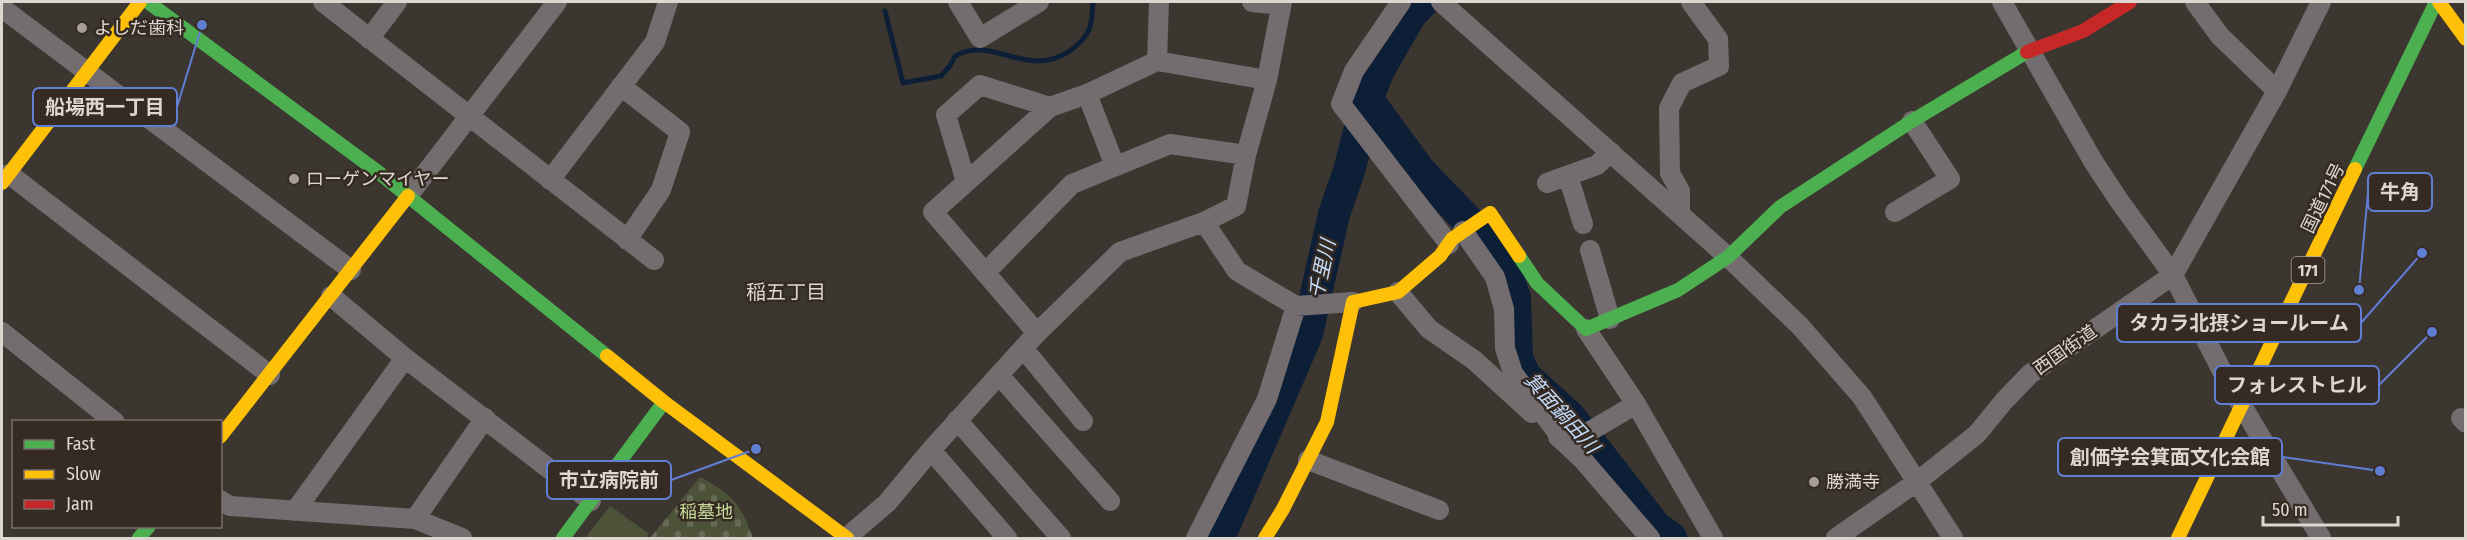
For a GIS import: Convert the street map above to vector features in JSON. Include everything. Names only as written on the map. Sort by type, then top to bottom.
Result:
[{"type":"main road","points":[[5,179],[140,2]]},
{"type":"main road","points":[[148,2],[408,196],[664,402],[846,538]]},
{"type":"main road","points":[[1265,538],[1283,509],[1327,422],[1353,302],[1398,292],[1440,256],[1459,234],[1490,213],[1536,283],[1586,329],[1678,290],[1728,257],[1780,207],[1912,121],[2029,51],[2083,31],[2130,2]]},
{"type":"main road","points":[[2438,2],[2466,39]]},
{"type":"main road","name":"国道171号","points":[[2178,538],[2438,2]]},
{"type":"main road","points":[[222,434],[408,196]]},
{"type":"main road","points":[[563,538],[664,402]]},
{"type":"street","points":[[322,2],[654,260]]},
{"type":"street","points":[[369,39],[397,2]]},
{"type":"street","points":[[408,196],[556,2]]},
{"type":"street","points":[[550,180],[655,42],[668,2]]},
{"type":"street","points":[[957,2],[980,38],[1039,2]]},
{"type":"street","points":[[1157,62],[1159,2]]},
{"type":"street","points":[[846,538],[887,503],[957,420],[1023,348],[1120,252],[1204,222],[1236,206],[1246,155],[1268,80],[1281,3],[1252,2]]},
{"type":"street","points":[[1401,2],[1354,71],[1341,104],[1379,153],[1459,234],[1495,277],[1504,309],[1505,348],[1511,369],[1650,538]]},
{"type":"street","points":[[1680,214],[1680,190],[1670,173],[1669,108],[1682,83],[1719,66],[1718,39],[1691,2]]},
{"type":"street","points":[[2002,2],[2105,180],[2173,274],[2242,407],[2321,538]]},
{"type":"street","points":[[2195,2],[2220,36],[2277,91]]},
{"type":"street","name":"西国街道","points":[[1836,538],[1918,481],[1977,434],[2030,374],[2173,274],[2277,91],[2321,2]]},
{"type":"street","points":[[2,8],[351,270]]},
{"type":"street","points":[[1454,8],[1728,257],[1800,326],[1862,396],[1953,538]]},
{"type":"street","points":[[1037,333],[933,212],[1050,107],[1087,94],[1157,62],[1268,80]]},
{"type":"street","points":[[966,182],[946,115],[980,85],[1050,107]]},
{"type":"street","points":[[621,87],[680,132],[661,190],[627,240]]},
{"type":"street","points":[[1087,94],[1115,166]]},
{"type":"street","points":[[1895,212],[1950,179],[1912,121]]},
{"type":"street","points":[[986,273],[1072,184],[1170,144],[1246,155]]},
{"type":"street","points":[[1547,183],[1598,165],[1611,152]]},
{"type":"street","points":[[1568,176],[1583,224]]},
{"type":"street","points":[[5,179],[270,375]]},
{"type":"street","points":[[1204,222],[1237,271],[1296,306],[1353,302]]},
{"type":"street","points":[[1590,250],[1610,319]]},
{"type":"street","points":[[1398,292],[1429,329],[1474,360],[1490,377],[1569,441]]},
{"type":"street","points":[[331,296],[405,358],[591,501]]},
{"type":"street","points":[[1196,538],[1267,399],[1296,306]]},
{"type":"street","points":[[1586,329],[1636,404],[1713,538]]},
{"type":"street","points":[[2,332],[113,420]]},
{"type":"street","points":[[1023,348],[1083,421]]},
{"type":"street","points":[[295,511],[405,358]]},
{"type":"street","points":[[999,375],[1110,501]]},
{"type":"street","points":[[1569,441],[1636,404]]},
{"type":"street","points":[[415,519],[485,418]]},
{"type":"street","points":[[957,420],[1061,538]]},
{"type":"street","points":[[931,450],[1007,538]]},
{"type":"street","points":[[1308,460],[1439,510]]},
{"type":"street","points":[[222,501],[230,506],[415,519],[462,538]]},
{"type":"green space","name":"稲墓地","points":[[700,477],[734,501],[744,516],[753,538],[650,538]]},
{"type":"green space","points":[[610,506],[648,533],[647,538],[585,538]]},
{"type":"waterway","points":[[885,11],[903,83],[941,76],[955,56],[969,51],[983,50],[1025,60],[1040,61],[1055,58],[1071,50],[1083,40],[1091,24],[1093,2]]},
{"type":"waterway","name":"千里川","points":[[1219,538],[1307,334],[1334,214],[1349,171],[1368,97],[1379,70],[1411,14],[1423,2]]},
{"type":"waterway","name":"箕面鍋田川","points":[[1368,97],[1420,171],[1477,230],[1505,270],[1515,298],[1517,358],[1525,376],[1570,417],[1656,527],[1671,538]]},
{"type":"traffic: fast","points":[[148,2],[378,172],[607,356]]},
{"type":"traffic: fast","points":[[2355,169],[2436,2]]},
{"type":"traffic: fast","points":[[1519,256],[1537,283],[1586,329],[1678,290],[1728,257],[1780,207],[1912,121],[2027,52]]},
{"type":"traffic: fast","points":[[563,538],[664,402]]},
{"type":"traffic: fast","points":[[139,538],[147,528]]},
{"type":"traffic: slow","points":[[2,183],[140,2]]},
{"type":"traffic: slow","points":[[2439,2],[2466,39]]},
{"type":"traffic: slow","points":[[2178,538],[2355,169]]},
{"type":"traffic: slow","points":[[222,434],[408,196]]},
{"type":"traffic: slow","points":[[1265,538],[1283,509],[1327,422],[1353,302],[1398,292],[1440,256],[1452,239],[1490,213],[1519,256]]},
{"type":"traffic: slow","points":[[607,356],[664,402],[847,538]]},
{"type":"traffic: jam","points":[[2027,52],[2083,31],[2130,2]]},
{"type":"place","name":"船場西一丁目","points":[[202,25]]},
{"type":"place","name":"よしだ歯科","points":[[82,28]]},
{"type":"place","name":"ローゲンマイヤー","points":[[294,179]]},
{"type":"place","name":"タカラ北摂ショールーム","points":[[2422,253]]},
{"type":"place","name":"牛角","points":[[2359,290]]},
{"type":"place","name":"フォレストヒル","points":[[2432,332]]},
{"type":"place","name":"市立病院前","points":[[756,449]]},
{"type":"place","name":"創価学会箕面文化会館","points":[[2380,471]]},
{"type":"place","name":"勝満寺","points":[[1814,482]]},
{"type":"district","name":"稲五丁目","points":[[786,292]]}]
